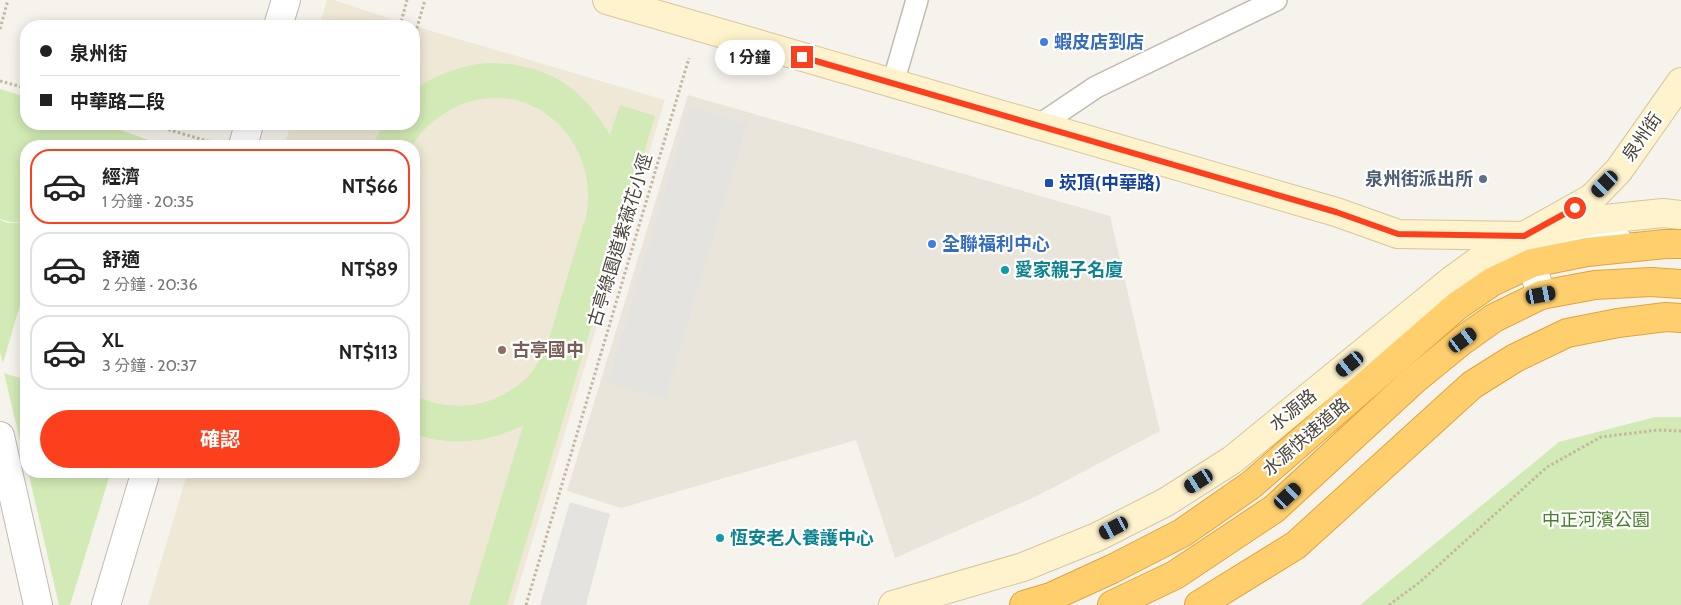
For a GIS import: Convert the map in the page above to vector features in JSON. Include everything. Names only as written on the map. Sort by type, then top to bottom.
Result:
[{"type":"highway","name":"水源快速道路","points":[[1024,605],[1052,597],[1182,533],[1251,485],[1457,306],[1492,282],[1532,263],[1587,252],[1673,244]]},
{"type":"highway","name":"水源快速道路","points":[[1112,605],[1175,575],[1274,509],[1414,380],[1463,340],[1494,318],[1541,295],[1595,285],[1651,282],[1681,284]]},
{"type":"highway","points":[[1199,605],[1296,544],[1472,385],[1515,358],[1567,333],[1618,323],[1666,317],[1681,318]]},
{"type":"street","points":[[280,20],[286,0]]},
{"type":"street","points":[[607,0],[1336,212],[1398,234],[1524,236],[1541,295]]},
{"type":"street","name":"泉州街","points":[[1524,236],[1592,198],[1618,170],[1681,82]]},
{"type":"street","points":[[235,140],[244,130]]},
{"type":"street","name":"水源路","points":[[893,605],[1023,567],[1097,537],[1166,502],[1232,460],[1452,280],[1484,257],[1524,236],[1595,220],[1663,214],[1681,215]]},
{"type":"street","name":"水源快速道路","points":[[1524,236],[1673,244]]},
{"type":"street","points":[[0,436],[38,605]]},
{"type":"street","points":[[106,605],[144,478]]},
{"type":"lane","points":[[893,83],[917,0]]},
{"type":"lane","points":[[1038,126],[1096,87],[1276,0]]},
{"type":"path","points":[[0,29],[8,0]]},
{"type":"path","points":[[402,20],[407,0]]},
{"type":"path","points":[[419,20],[425,0]]},
{"type":"path","name":"古亭綠園道紫薇花小徑","points":[[526,605],[698,26]]},
{"type":"path","points":[[0,81],[20,86]]},
{"type":"path","points":[[172,130],[211,140]]},
{"type":"path","points":[[1389,605],[1420,582],[1547,467],[1601,437],[1658,430],[1681,431]]},
{"type":"shaded area","name":"古亭國中","points":[[327,0],[334,0],[394,20],[321,20]]},
{"type":"shaded area","name":"古亭國中","points":[[420,28],[665,100],[513,605],[148,605],[186,478],[420,478],[420,140],[286,140],[289,130],[420,130]]},
{"type":"shaded area","name":"愛家親子名廈","points":[[688,95],[1110,216],[1160,431],[1039,495],[895,558],[856,440],[621,508],[567,491]]},
{"type":"shaded area","points":[[690,107],[747,124],[665,399],[608,383]]},
{"type":"shaded area","points":[[570,502],[610,514],[586,605],[540,605]]},
{"type":"green space","points":[[486,63],[507,64],[543,72],[559,80],[586,102],[610,135],[620,105],[655,116],[507,605],[469,605],[523,426],[480,440],[447,441],[420,436],[420,398],[428,401],[458,406],[482,403],[499,397],[515,388],[534,369],[549,340],[586,217],[588,188],[582,161],[570,137],[552,118],[530,105],[505,98],[478,100],[450,110],[428,125],[416,140],[375,140],[380,130],[420,130],[420,86],[431,79],[467,66]]},
{"type":"green space","points":[[0,89],[20,95],[20,130],[121,130],[148,140],[20,140],[20,223],[0,219]]},
{"type":"green space","points":[[0,220],[8,223],[20,223],[20,305],[3,363],[0,352]]},
{"type":"green space","points":[[4,373],[20,378],[20,441]]},
{"type":"green space","name":"中正河濱公園","points":[[1655,417],[1681,417],[1681,605],[1360,605],[1559,442]]},
{"type":"green space","points":[[30,478],[109,478],[70,605],[59,605]]},
{"type":"place","name":"蝦皮店到店","points":[[1044,42]]},
{"type":"place","name":"泉州街派出所","points":[[1483,179]]},
{"type":"place","name":"崁頂(中華路)","points":[[1049,183]]},
{"type":"place","name":"全聯福利中心","points":[[932,244]]},
{"type":"place","name":"愛家親子名廈","points":[[1005,270]]},
{"type":"place","name":"古亭國中","points":[[502,350]]},
{"type":"place","name":"恆安老人養護中心","points":[[720,538]]},
{"type":"route","points":[[802,57],[1336,212],[1398,234],[1524,236],[1575,208]]}]
